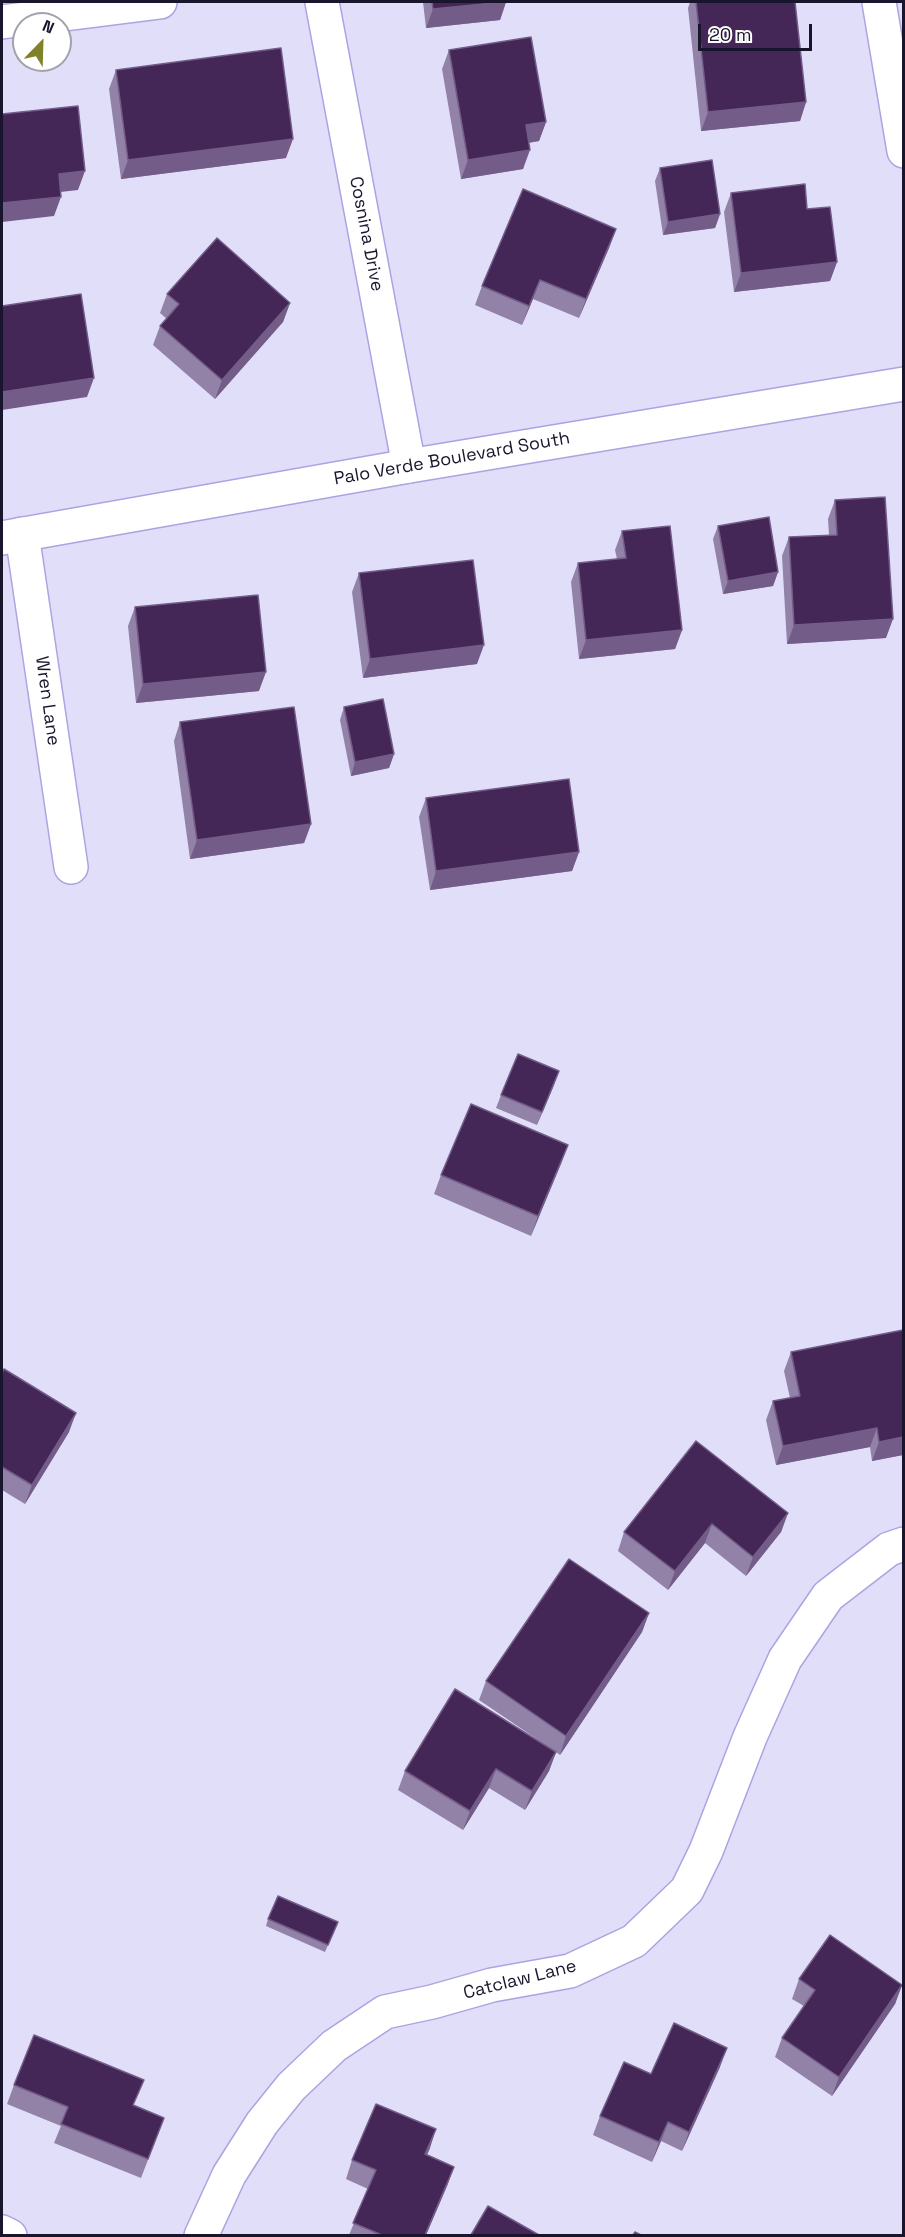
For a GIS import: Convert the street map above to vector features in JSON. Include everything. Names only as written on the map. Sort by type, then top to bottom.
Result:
[{"type":"street","points":[[2,22],[160,2]]},
{"type":"street","name":"Cosnina Drive","points":[[322,2],[409,466]]},
{"type":"street","points":[[879,2],[903,151]]},
{"type":"street","name":"Palo Verde Boulevard South","points":[[12,536],[409,466],[903,384]]},
{"type":"street","name":"Wren Lane","points":[[12,536],[71,867]]},
{"type":"street","name":"Catclaw Lane","points":[[201,2235],[229,2175],[262,2123],[291,2088],[334,2046],[385,2012],[432,2002],[492,1985],[570,1971],[634,1941],[687,1890],[706,1851],[750,1737],[785,1659],[828,1596],[890,1549],[903,1544]]},
{"type":"street","points":[[2,2232],[10,2235]]},
{"type":"building","points":[[432,2],[503,2],[433,9]]},
{"type":"building","points":[[696,2],[795,2],[806,102],[708,112]]},
{"type":"building","points":[[531,37],[546,122],[526,125],[530,150],[468,160],[449,50]]},
{"type":"building","points":[[281,48],[293,139],[128,160],[116,70]]},
{"type":"building","points":[[78,106],[85,171],[59,174],[61,197],[2,203],[2,114]]},
{"type":"building","points":[[712,160],[720,214],[668,222],[660,168]]},
{"type":"building","points":[[805,184],[807,209],[830,207],[837,262],[741,273],[731,193]]},
{"type":"building","points":[[523,189],[616,229],[586,299],[540,280],[529,306],[482,286]]},
{"type":"building","points":[[217,238],[290,303],[222,380],[160,326],[179,304],[167,294]]},
{"type":"building","points":[[81,294],[94,378],[2,392],[2,306]]},
{"type":"building","points":[[885,497],[893,619],[794,625],[789,537],[837,535],[835,500]]},
{"type":"building","points":[[769,517],[778,572],[728,581],[718,526]]},
{"type":"building","points":[[670,526],[682,630],[586,640],[578,563],[626,558],[622,531]]},
{"type":"building","points":[[473,560],[484,645],[370,659],[359,573]]},
{"type":"building","points":[[258,595],[266,672],[143,684],[135,607]]},
{"type":"building","points":[[383,699],[394,754],[355,762],[344,707]]},
{"type":"building","points":[[294,707],[311,824],[197,840],[180,722]]},
{"type":"building","points":[[569,779],[579,852],[436,871],[426,798]]},
{"type":"building","points":[[518,1054],[559,1071],[542,1112],[501,1095]]},
{"type":"building","points":[[471,1104],[568,1145],[538,1216],[441,1175]]},
{"type":"building","points":[[903,1330],[903,1437],[879,1442],[877,1428],[783,1446],[773,1401],[800,1396],[791,1352]]},
{"type":"building","points":[[4,1369],[76,1413],[32,1485],[2,1467],[2,1373]]},
{"type":"building","points":[[696,1441],[788,1513],[753,1557],[712,1524],[675,1571],[624,1532]]},
{"type":"building","points":[[569,1559],[649,1613],[566,1736],[486,1681]]},
{"type":"building","points":[[455,1689],[556,1752],[532,1791],[496,1769],[470,1811],[405,1771]]},
{"type":"building","points":[[278,1896],[338,1922],[328,1945],[268,1919]]},
{"type":"building","points":[[830,1935],[902,1985],[839,2077],[782,2038],[815,1990],[799,1979]]},
{"type":"building","points":[[674,2023],[727,2048],[689,2132],[668,2122],[659,2142],[600,2116],[624,2062],[651,2074]]},
{"type":"building","points":[[34,2035],[144,2080],[133,2105],[164,2118],[148,2159],[61,2124],[68,2107],[14,2085]]},
{"type":"building","points":[[376,2104],[436,2129],[425,2154],[454,2167],[425,2235],[382,2235],[353,2223],[376,2170],[352,2160]]},
{"type":"building","points":[[488,2206],[539,2235],[471,2235]]}]
